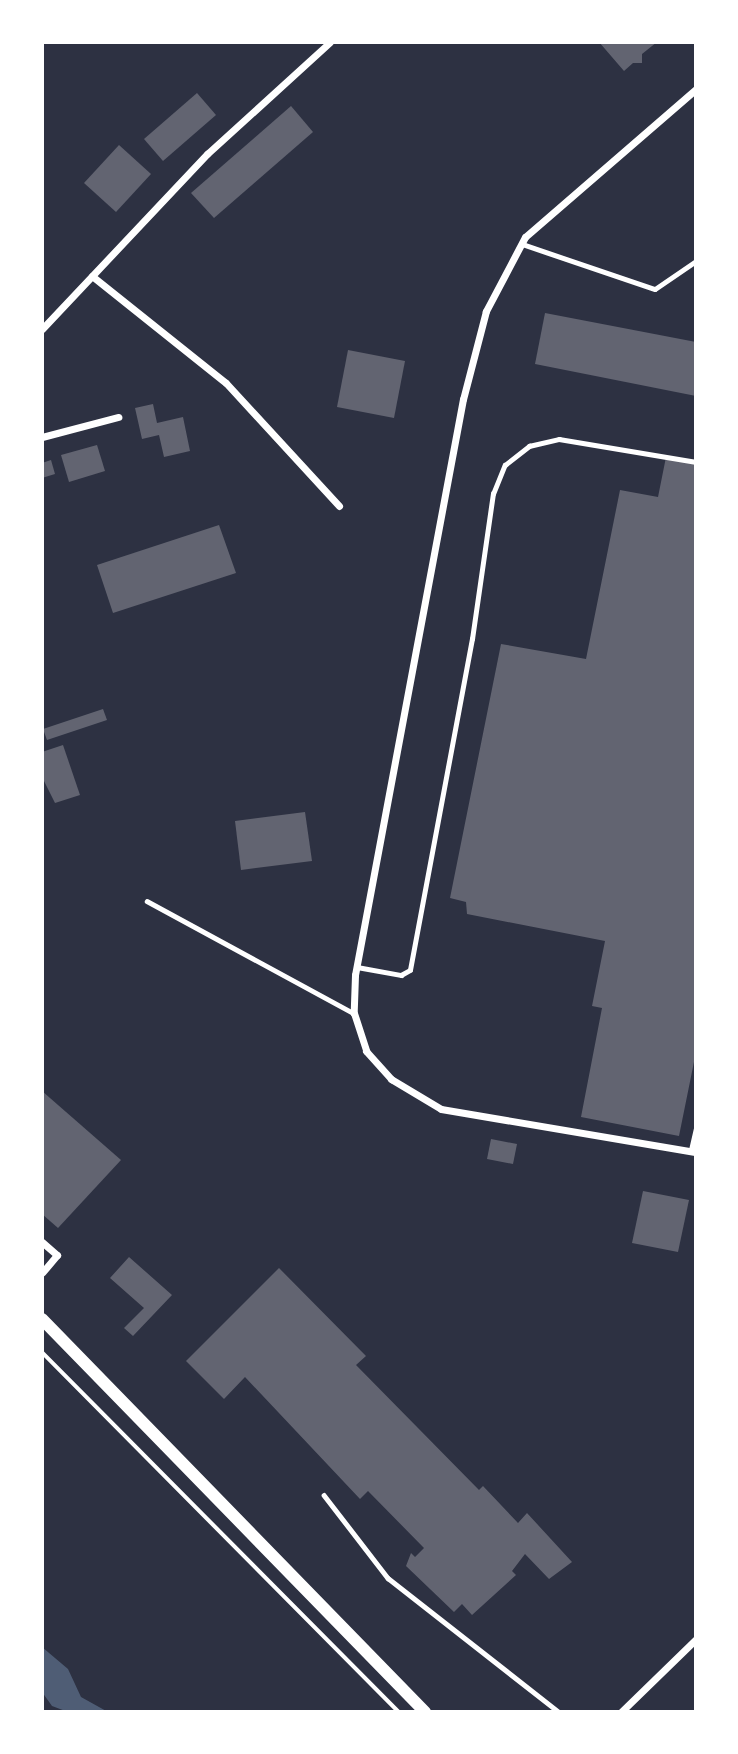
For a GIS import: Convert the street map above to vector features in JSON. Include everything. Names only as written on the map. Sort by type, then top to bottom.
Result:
[{"type":"main road","points":[[42,1319],[425,1712]]},
{"type":"street","points":[[42,329],[207,154],[330,42]]},
{"type":"street","points":[[693,1152],[441,1109],[391,1079],[366,1051],[354,1013],[357,967],[463,399],[486,311],[521,243],[696,89]]},
{"type":"street","points":[[92,276],[226,383],[339,506]]},
{"type":"street","points":[[42,437],[118,417]]},
{"type":"street","points":[[42,1242],[57,1255],[42,1273]]},
{"type":"street","points":[[621,1712],[696,1639]]},
{"type":"lane","points":[[521,243],[655,289],[696,261]]},
{"type":"lane","points":[[357,967],[401,975],[410,970],[472,639],[493,494],[505,465],[529,446],[559,439],[696,462]]},
{"type":"lane","points":[[147,901],[354,1013]]},
{"type":"lane","points":[[693,1152],[696,1128]]},
{"type":"lane","points":[[324,1495],[388,1578],[559,1712]]},
{"type":"path","points":[[42,1352],[399,1712]]},
{"type":"water","points":[[42,1647],[68,1669],[81,1697],[108,1712],[68,1712],[52,1706],[42,1692]]},
{"type":"building","points":[[599,42],[657,42],[642,54],[642,63],[633,63],[624,71]]},
{"type":"building","points":[[197,93],[216,115],[163,161],[144,139]]},
{"type":"building","points":[[291,106],[313,132],[214,218],[191,193]]},
{"type":"building","points":[[119,145],[151,174],[116,212],[84,183]]},
{"type":"building","points":[[545,313],[696,342],[696,396],[535,364]]},
{"type":"building","points":[[348,350],[405,361],[394,418],[337,407]]},
{"type":"building","points":[[153,404],[157,423],[183,417],[190,451],[164,457],[159,435],[142,439],[135,408]]},
{"type":"building","points":[[97,445],[105,471],[69,482],[61,455]]},
{"type":"building","points":[[666,457],[696,464],[696,1052],[679,1136],[581,1117],[602,1008],[592,1006],[605,941],[467,914],[466,902],[450,898],[501,644],[586,659],[620,490],[658,497]]},
{"type":"building","points":[[51,460],[55,474],[42,478],[42,463]]},
{"type":"building","points":[[219,525],[236,573],[113,613],[97,565]]},
{"type":"building","points":[[103,709],[107,720],[47,740],[43,729]]},
{"type":"building","points":[[63,745],[80,795],[55,803],[42,777],[42,752]]},
{"type":"building","points":[[305,812],[312,861],[241,870],[235,821]]},
{"type":"building","points":[[42,1091],[121,1160],[58,1228],[42,1214]]},
{"type":"building","points":[[491,1139],[517,1144],[513,1164],[487,1159]]},
{"type":"building","points":[[643,1191],[689,1200],[678,1252],[632,1243]]},
{"type":"building","points":[[129,1257],[172,1295],[133,1336],[124,1328],[144,1308],[110,1278]]},
{"type":"building","points":[[279,1268],[366,1356],[356,1365],[479,1490],[483,1486],[518,1523],[527,1513],[572,1562],[549,1579],[525,1554],[512,1571],[516,1575],[472,1615],[462,1604],[454,1612],[406,1566],[411,1553],[415,1557],[424,1548],[368,1491],[360,1499],[245,1377],[224,1399],[186,1361]]}]
